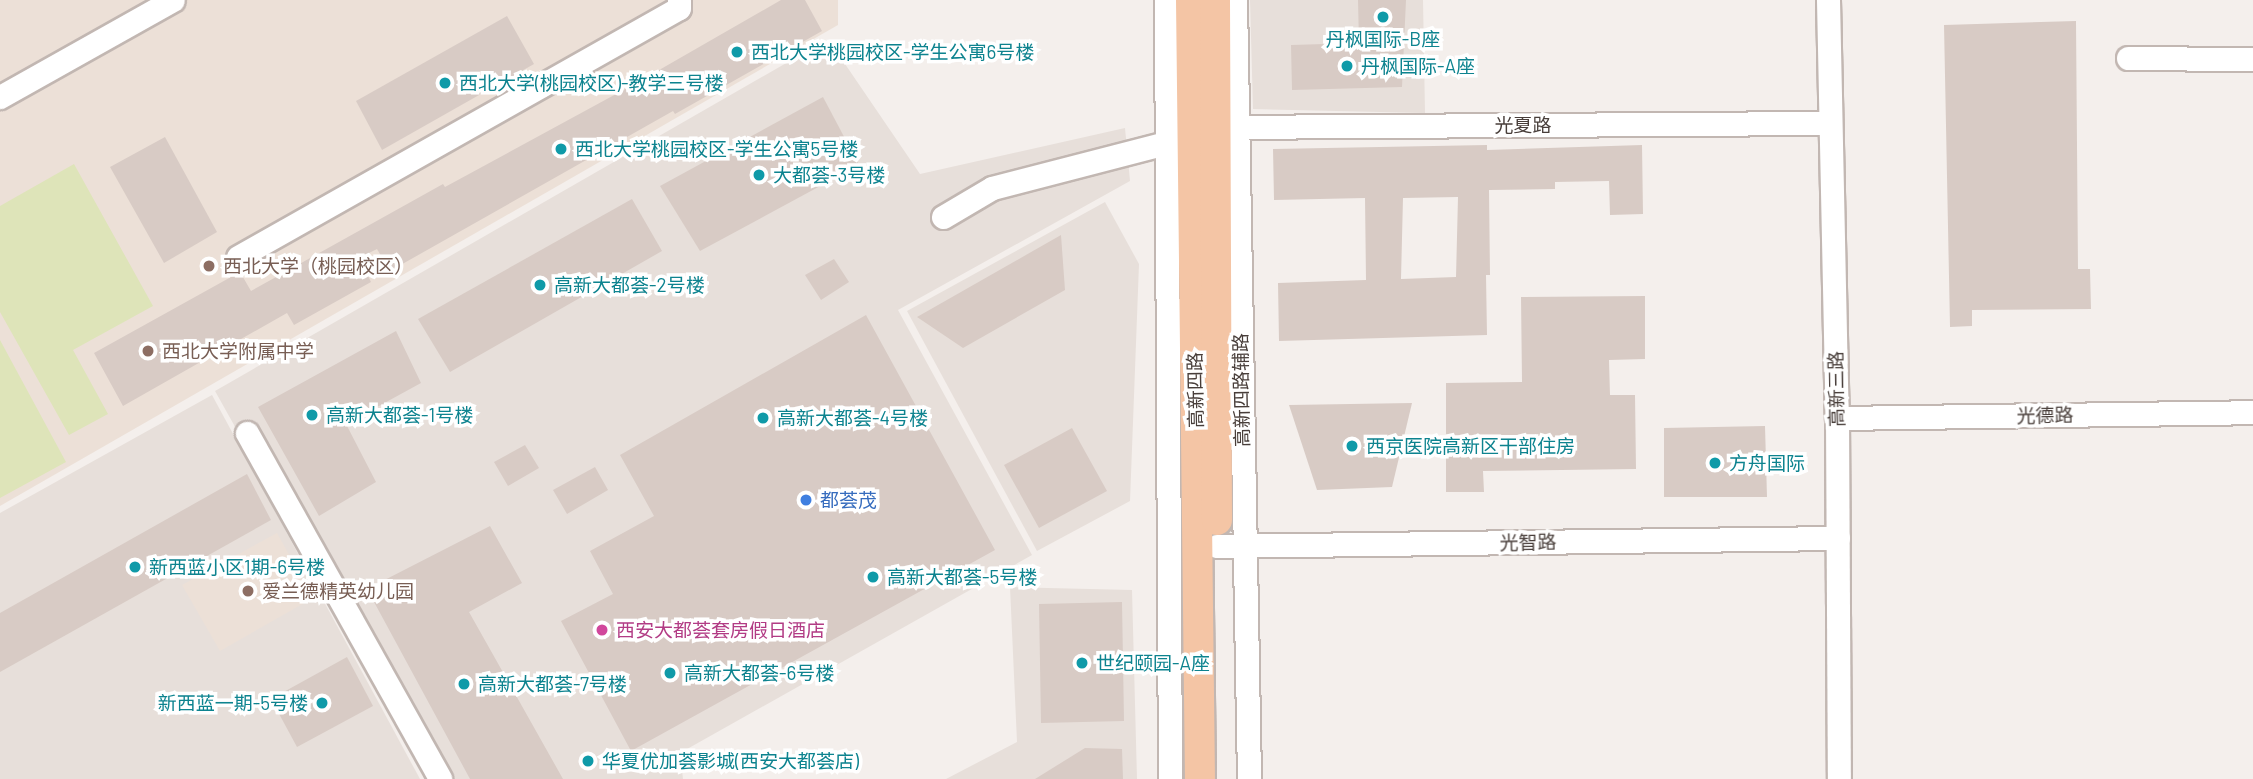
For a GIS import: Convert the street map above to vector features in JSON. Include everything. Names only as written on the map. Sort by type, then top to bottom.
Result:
[{"type":"main road","name":"高新四路","points":[[1191,0],[1203,133],[1231,546],[1220,779]]},
{"type":"main road","name":"高新四路","points":[[1200,779],[1203,133],[1215,0]]},
{"type":"street","points":[[0,97],[173,0]]},
{"type":"street","points":[[238,257],[679,8],[679,0]]},
{"type":"street","points":[[1167,0],[1203,133]]},
{"type":"street","points":[[1170,779],[1203,133],[1235,0]]},
{"type":"street","name":"高新三路","points":[[1828,0],[1837,418],[1839,779]]},
{"type":"street","points":[[2128,58],[2253,59]]},
{"type":"street","name":"光夏路","points":[[943,217],[992,188],[1203,133],[1830,123]]},
{"type":"street","name":"光德路","points":[[1837,418],[2253,412]]},
{"type":"street","points":[[247,433],[440,779]]},
{"type":"street","name":"光智路","points":[[1231,546],[1838,538]]},
{"type":"street","points":[[1231,546],[1249,779]]},
{"type":"shaded area","name":"西北大学（桃园校区）","points":[[0,0],[838,0],[838,25],[0,506]]},
{"type":"shaded area","points":[[1250,0],[1423,0],[1425,113],[1253,109]]},
{"type":"shaded area","points":[[828,39],[920,174],[1125,128],[1130,181],[898,310],[1032,555],[680,753],[683,779],[432,779],[215,391]]},
{"type":"shaded area","points":[[1105,202],[1139,264],[1130,501],[1037,551],[907,311]]},
{"type":"shaded area","points":[[212,395],[420,779],[0,779],[0,513]]},
{"type":"shaded area","name":"爱兰德精英幼儿园","points":[[277,533],[313,598],[220,651],[182,585]]},
{"type":"shaded area","points":[[1010,587],[1132,590],[1137,779],[946,779],[1017,742]]},
{"type":"green space","points":[[74,164],[153,306],[73,350],[108,414],[69,435],[0,312],[0,206]]},
{"type":"green space","points":[[0,340],[66,462],[0,498]]},
{"type":"building","points":[[781,0],[805,0],[822,31],[675,114],[673,111],[390,271],[377,249],[359,258],[371,282],[294,325],[287,313],[123,406],[94,353],[240,272],[251,291],[443,184],[445,187],[640,81]]},
{"type":"building","name":"丹枫国际-A座","points":[[1358,0],[1406,0],[1402,87],[1292,90],[1291,45],[1359,43]]},
{"type":"building","name":"西北大学(桃园校区)-教学三号楼","points":[[507,16],[534,64],[382,150],[356,101]]},
{"type":"building","points":[[2076,21],[2078,269],[2090,269],[2091,309],[1972,310],[1972,326],[1950,327],[1944,25]]},
{"type":"building","name":"大都荟-3号楼","points":[[823,97],[859,165],[700,251],[660,186]]},
{"type":"building","points":[[165,137],[217,232],[164,263],[110,167]]},
{"type":"building","points":[[1487,145],[1487,150],[1642,145],[1643,214],[1610,215],[1609,181],[1555,182],[1555,189],[1489,190],[1490,275],[1486,275],[1487,335],[1279,341],[1278,283],[1366,280],[1365,198],[1274,200],[1273,149]],"holes":[[[1458,197],[1456,277],[1401,279],[1403,198]]]},
{"type":"building","name":"高新大都荟-2号楼","points":[[632,199],[662,251],[450,372],[418,319]]},
{"type":"building","points":[[1061,235],[1065,290],[963,348],[917,317]]},
{"type":"building","points":[[834,259],[849,282],[821,300],[805,275]]},
{"type":"building","points":[[1645,296],[1645,359],[1609,360],[1610,395],[1635,395],[1636,469],[1483,471],[1484,492],[1446,492],[1446,383],[1522,382],[1521,297]]},
{"type":"building","name":"都荟茂","points":[[866,315],[995,550],[631,751],[561,621],[613,594],[590,551],[654,516],[620,455]]},
{"type":"building","name":"高新大都荟-1号楼","points":[[396,331],[421,383],[346,424],[376,482],[319,516],[258,407]]},
{"type":"building","name":"西京医院高新区干部住房","points":[[1412,403],[1392,487],[1317,490],[1289,405]]},
{"type":"building","name":"方舟国际","points":[[1765,426],[1767,497],[1664,497],[1664,428]]},
{"type":"building","points":[[1072,428],[1107,491],[1039,528],[1004,465]]},
{"type":"building","points":[[525,445],[539,468],[508,486],[494,462]]},
{"type":"building","points":[[595,467],[608,490],[567,514],[553,490]]},
{"type":"building","name":"新西蓝小区1期-6号楼","points":[[247,474],[271,520],[0,672],[0,613]]},
{"type":"building","name":"高新大都荟-7号楼","points":[[490,526],[522,583],[469,612],[563,779],[470,779],[367,589]]},
{"type":"building","name":"世纪颐园-A座","points":[[1122,602],[1124,721],[1041,723],[1039,604]]},
{"type":"building","name":"新西蓝一期-5号楼","points":[[347,657],[373,706],[297,747],[271,699]]},
{"type":"building","points":[[1085,748],[1122,749],[1123,779],[1035,779]]},
{"type":"place","name":"丹枫国际-B座","points":[[1383,17]]},
{"type":"place","name":"西北大学桃园校区-学生公寓6号楼","points":[[737,52]]},
{"type":"place","name":"丹枫国际-A座","points":[[1347,66]]},
{"type":"place","name":"西北大学(桃园校区)-教学三号楼","points":[[445,83]]},
{"type":"place","name":"西北大学桃园校区-学生公寓5号楼","points":[[561,149]]},
{"type":"place","name":"大都荟-3号楼","points":[[759,175]]},
{"type":"place","name":"西北大学（桃园校区）","points":[[209,266]]},
{"type":"place","name":"高新大都荟-2号楼","points":[[540,285]]},
{"type":"place","name":"西北大学附属中学","points":[[148,351]]},
{"type":"place","name":"高新大都荟-1号楼","points":[[312,415]]},
{"type":"place","name":"高新大都荟-4号楼","points":[[763,418]]},
{"type":"place","name":"西京医院高新区干部住房","points":[[1352,446]]},
{"type":"place","name":"方舟国际","points":[[1715,463]]},
{"type":"place","name":"都荟茂","points":[[806,500]]},
{"type":"place","name":"新西蓝小区1期-6号楼","points":[[135,567]]},
{"type":"place","name":"高新大都荟-5号楼","points":[[873,577]]},
{"type":"place","name":"爱兰德精英幼儿园","points":[[248,591]]},
{"type":"place","name":"西安大都荟套房假日酒店","points":[[602,630]]},
{"type":"place","name":"世纪颐园-A座","points":[[1082,663]]},
{"type":"place","name":"高新大都荟-6号楼","points":[[670,673]]},
{"type":"place","name":"高新大都荟-7号楼","points":[[464,684]]},
{"type":"place","name":"新西蓝一期-5号楼","points":[[322,703]]},
{"type":"place","name":"华夏优加荟影城(西安大都荟店)","points":[[588,761]]}]
